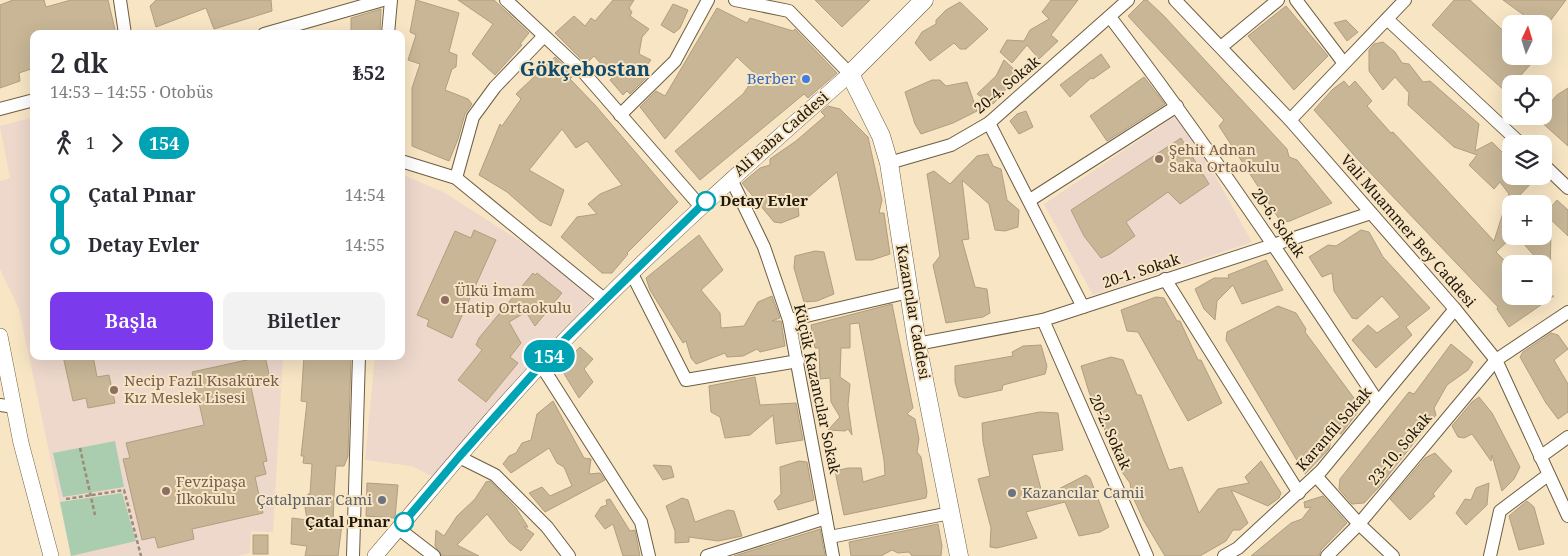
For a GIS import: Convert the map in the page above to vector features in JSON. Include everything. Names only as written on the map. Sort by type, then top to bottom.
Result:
[{"type":"main road","name":"Ali Baba Caddesi","points":[[850,74],[924,0]]},
{"type":"main road","name":"Kazancılar Caddesi","points":[[850,74],[882,136],[889,163],[917,344],[959,556]]},
{"type":"street","points":[[120,0],[124,30]]},
{"type":"street","points":[[278,30],[383,0]]},
{"type":"street","points":[[388,30],[391,0]]},
{"type":"street","points":[[506,0],[585,74],[700,207]]},
{"type":"street","points":[[620,115],[674,61],[708,0]]},
{"type":"street","points":[[735,0],[790,5],[850,74]]},
{"type":"street","name":"20-4. Sokak","points":[[889,163],[951,145],[989,123],[1128,0]]},
{"type":"street","name":"Vali Muammer Bey Caddesi","points":[[1175,0],[1290,120],[1496,360],[1568,516]]},
{"type":"street","points":[[1221,47],[1278,0]]},
{"type":"street","points":[[1296,0],[1343,62]]},
{"type":"street","points":[[1290,120],[1343,62],[1405,0]]},
{"type":"street","name":"20-6. Sokak","points":[[1110,17],[1177,106],[1275,245],[1378,402]]},
{"type":"street","points":[[1386,19],[1511,135]]},
{"type":"street","points":[[456,178],[473,117],[495,87],[544,36]]},
{"type":"street","name":"Ali Baba Caddesi","points":[[375,556],[459,457],[541,365],[604,299],[700,207],[850,74]]},
{"type":"street","points":[[0,109],[30,101]]},
{"type":"street","points":[[1030,200],[1177,106]]},
{"type":"street","points":[[989,123],[1083,307]]},
{"type":"street","points":[[405,162],[456,178],[604,299]]},
{"type":"street","points":[[1552,173],[1568,188]]},
{"type":"street","name":"Küçük Kazancılar Sokak","points":[[731,179],[764,247],[789,320],[834,556]]},
{"type":"street","name":"20-1. Sokak","points":[[917,344],[1043,320],[1371,213]]},
{"type":"street","points":[[632,274],[686,380],[798,361]]},
{"type":"street","points":[[1165,279],[1298,493]]},
{"type":"street","points":[[789,320],[909,292]]},
{"type":"street","name":"Karanfil Sokak","points":[[1224,556],[1238,548],[1316,476],[1454,309]]},
{"type":"street","name":"23-10. Sokak","points":[[1327,556],[1360,524],[1496,360],[1568,312]]},
{"type":"street","name":"20-2. Sokak","points":[[1043,320],[1147,556]]},
{"type":"street","points":[[0,336],[7,406],[51,556]]},
{"type":"street","points":[[353,556],[359,360]]},
{"type":"street","points":[[541,365],[641,522],[649,556]]},
{"type":"street","points":[[1540,457],[1568,437]]},
{"type":"street","points":[[459,457],[495,475],[547,527],[569,556]]},
{"type":"street","points":[[1490,556],[1500,511],[1548,475]]},
{"type":"street","points":[[1316,476],[1360,524],[1393,556]]},
{"type":"street","points":[[830,537],[950,512]]},
{"type":"street","points":[[707,556],[826,518]]},
{"type":"street","points":[[399,529],[434,556]]},
{"type":"path","points":[[80,448],[95,515]]},
{"type":"path","points":[[66,499],[124,490],[141,556]]},
{"type":"shaded area","name":"Şehit Adnan Saka Ortaokulu","points":[[1180,113],[1252,242],[1093,295],[1044,204]]},
{"type":"shaded area","name":"Fevzipaşa İlkokulu","points":[[30,118],[30,360],[283,360],[273,532],[251,531],[250,553],[237,556],[71,556],[19,309],[0,269],[0,181],[10,178],[0,126]]},
{"type":"shaded area","points":[[405,176],[443,192],[525,244],[593,297],[435,478],[412,466],[365,460],[375,360],[405,360]]},
{"type":"green space","points":[[115,441],[124,487],[63,497],[53,453]]},
{"type":"green space","points":[[122,493],[136,541],[71,556],[60,502]]},
{"type":"building","points":[[13,0],[44,0],[46,7],[71,0],[108,0],[115,30],[30,30],[30,69],[19,73],[20,81],[0,88],[0,5]]},
{"type":"building","points":[[156,0],[271,0],[272,11],[214,29],[206,8],[156,27],[150,6]]},
{"type":"building","points":[[416,0],[459,13],[449,52],[457,55],[456,67],[452,69],[445,90],[468,99],[472,104],[465,114],[449,161],[412,146],[412,88],[420,64],[408,60],[416,35],[410,32]]},
{"type":"building","points":[[458,0],[494,0],[529,33],[520,44],[522,45],[495,75],[472,54],[493,24]]},
{"type":"building","points":[[613,0],[634,0],[629,8],[632,12],[630,16],[649,29],[642,37],[639,54],[651,60],[647,65],[649,75],[630,94],[627,91],[623,95],[610,80],[613,77],[594,56],[586,64],[555,33],[574,16],[585,26],[591,18],[595,21]]},
{"type":"building","points":[[815,0],[870,0],[842,27]]},
{"type":"building","points":[[1051,0],[1078,0],[1051,35],[1058,41],[1039,59],[1027,45],[1012,63],[1000,52],[1007,40],[1024,41],[1030,30],[1049,19],[1042,12]]},
{"type":"building","points":[[1144,0],[1147,0],[1164,16],[1287,149],[1289,157],[1297,160],[1332,203],[1290,221],[1281,222],[1219,126],[1224,120],[1128,16]]},
{"type":"building","points":[[1454,0],[1470,0],[1502,30],[1502,65],[1530,65],[1521,75],[1502,75],[1502,88],[1432,25]]},
{"type":"building","points":[[1503,0],[1566,0],[1552,18],[1552,15],[1524,15]]},
{"type":"building","points":[[960,2],[988,29],[966,49],[960,49],[954,43],[930,61],[915,43],[922,32],[936,24],[936,20],[946,10]]},
{"type":"building","points":[[673,4],[688,10],[680,28],[674,33],[661,25]]},
{"type":"building","points":[[1286,6],[1328,56],[1294,90],[1248,36]]},
{"type":"building","points":[[717,8],[747,23],[750,18],[793,31],[795,29],[837,73],[808,98],[804,94],[700,180],[675,151],[743,94],[756,75],[737,57],[665,139],[640,107],[656,91],[665,96]]},
{"type":"building","points":[[381,9],[380,30],[351,30],[351,18]]},
{"type":"building","points":[[1346,20],[1358,32],[1347,41],[1334,23]]},
{"type":"building","points":[[1383,42],[1395,52],[1402,63],[1409,64],[1423,82],[1430,81],[1479,124],[1475,151],[1492,142],[1502,152],[1502,185],[1500,182],[1494,189],[1469,165],[1477,155],[1454,147],[1408,105],[1409,93],[1395,77],[1383,90],[1369,71],[1369,50],[1374,44]]},
{"type":"building","points":[[1101,54],[1110,67],[1093,79],[1091,78],[1070,97],[1060,85]]},
{"type":"building","points":[[555,57],[574,75],[570,79],[595,105],[678,202],[627,253],[612,273],[602,273],[561,237],[577,217],[597,214],[588,204],[600,194],[622,185],[587,141],[576,148],[562,129],[529,170],[564,190],[551,226],[540,221],[507,192],[479,175],[500,124],[502,126],[521,99],[516,94]]},
{"type":"building","points":[[1004,60],[1016,71],[1017,77],[993,104],[977,94],[996,76]]},
{"type":"building","points":[[1144,77],[1165,104],[1107,141],[1090,116]]},
{"type":"building","points":[[932,80],[940,80],[946,86],[967,82],[977,111],[953,123],[921,134],[915,124],[905,92]]},
{"type":"building","points":[[1344,81],[1349,87],[1355,81],[1372,101],[1367,106],[1494,241],[1502,216],[1504,245],[1496,252],[1502,258],[1502,305],[1541,305],[1509,327],[1497,309],[1498,307],[1361,163],[1314,110],[1333,89]]},
{"type":"building","points":[[1568,88],[1568,146],[1545,125],[1552,125],[1552,101]]},
{"type":"building","points":[[828,106],[840,109],[868,137],[882,200],[879,213],[884,213],[890,254],[872,260],[856,260],[837,172],[798,206],[799,216],[781,223],[774,222],[742,183],[760,168],[770,165],[770,159],[796,141],[825,116],[821,112]]},
{"type":"building","points":[[1026,111],[1033,127],[1019,134],[1010,121],[1017,114]]},
{"type":"building","points":[[1181,138],[1209,184],[1180,204],[1168,192],[1126,222],[1135,236],[1110,254],[1101,258],[1084,236],[1071,210]]},
{"type":"building","points":[[988,154],[993,166],[1001,169],[1007,200],[1019,210],[1018,227],[1005,231],[995,230],[989,204],[962,180],[969,239],[962,240],[975,287],[987,289],[990,313],[983,317],[946,323],[933,265],[940,256],[927,174],[934,171],[950,184],[977,156]]},
{"type":"building","points":[[1502,185],[1529,185],[1520,195],[1509,194]]},
{"type":"building","points":[[1557,200],[1568,210],[1568,236],[1552,221],[1552,206]]},
{"type":"building","name":"Ülkü İmam Hatip Ortaokulu","points":[[474,230],[496,240],[452,338],[427,326],[429,320],[417,315],[455,231],[471,238]]},
{"type":"building","points":[[1361,230],[1369,232],[1383,257],[1430,308],[1406,327],[1412,335],[1376,368],[1352,340],[1368,325],[1377,333],[1400,317],[1382,296],[1357,319],[1352,318],[1334,291],[1332,273],[1322,277],[1309,257],[1328,245],[1336,246]]},
{"type":"building","points":[[699,235],[723,270],[701,290],[720,313],[721,328],[744,326],[758,302],[772,296],[780,318],[772,321],[781,321],[785,346],[760,352],[757,349],[743,356],[727,357],[725,353],[696,364],[691,358],[686,341],[683,343],[650,290],[646,278]]},
{"type":"building","points":[[1525,245],[1551,245],[1550,255],[1534,255]]},
{"type":"building","points":[[815,251],[824,252],[834,294],[817,301],[804,302],[794,268],[795,256]]},
{"type":"building","points":[[1266,260],[1283,290],[1242,304],[1233,285],[1217,301],[1215,320],[1204,309],[1195,289],[1214,278],[1229,278],[1228,275]]},
{"type":"building","points":[[533,273],[535,275],[537,273],[562,293],[535,326],[526,312],[509,322],[521,343],[510,357],[518,363],[486,402],[458,380],[482,350],[476,345],[479,338]]},
{"type":"building","points":[[1156,297],[1164,298],[1177,321],[1180,321],[1198,360],[1201,360],[1222,403],[1188,421],[1138,332],[1127,331],[1121,310]]},
{"type":"building","points":[[892,304],[913,408],[907,414],[915,419],[919,439],[917,452],[921,457],[927,492],[926,498],[844,515],[835,471],[861,468],[863,482],[885,475],[884,460],[859,323],[850,324],[850,348],[841,348],[840,377],[850,384],[848,405],[852,435],[848,429],[845,431],[828,430],[840,417],[831,402],[830,378],[820,379],[819,348],[815,348],[811,325]]},
{"type":"building","points":[[1278,306],[1296,313],[1306,329],[1305,332],[1359,405],[1357,413],[1341,434],[1334,430],[1329,449],[1305,474],[1226,340],[1227,332]]},
{"type":"building","points":[[1551,333],[1558,335],[1568,349],[1554,360],[1568,384],[1568,412],[1558,419],[1546,403],[1520,357],[1523,352]]},
{"type":"building","points":[[1451,344],[1473,362],[1468,370],[1447,385],[1434,408],[1436,415],[1379,487],[1364,503],[1352,504],[1339,489],[1340,479],[1409,392],[1414,394]]},
{"type":"building","points":[[1041,345],[1047,366],[1045,374],[1003,385],[1002,390],[965,398],[959,396],[955,382],[955,366],[1013,356],[1012,352],[1023,346]]},
{"type":"building","points":[[580,347],[593,359],[584,369],[593,382],[579,398],[560,367]]},
{"type":"building","points":[[1111,357],[1123,360],[1137,395],[1141,395],[1169,470],[1182,467],[1199,513],[1218,489],[1249,483],[1245,477],[1261,461],[1281,493],[1279,498],[1268,506],[1231,490],[1248,523],[1240,530],[1233,530],[1226,541],[1200,556],[1165,556],[1144,521],[1132,495],[1130,483],[1122,472],[1089,392],[1081,366]]},
{"type":"building","points":[[64,360],[94,360],[97,377],[109,375],[115,403],[88,408],[86,398],[73,401]]},
{"type":"building","points":[[247,360],[266,360],[271,383],[251,387],[267,461],[263,462],[266,474],[255,477],[263,513],[192,529],[194,539],[158,548],[155,537],[142,540],[123,459],[130,458],[126,443],[204,425],[192,372]]},
{"type":"building","points":[[304,360],[351,360],[348,456],[344,466],[336,466],[334,496],[333,523],[342,524],[338,556],[305,556],[307,546],[291,544],[292,518],[307,520],[305,507],[308,494],[310,494],[312,464],[303,463],[304,456],[301,456],[307,402],[301,401]]},
{"type":"building","points":[[755,377],[760,405],[796,403],[803,440],[776,444],[773,415],[750,435],[725,438],[720,417],[711,412],[709,386]]},
{"type":"building","points":[[1479,397],[1492,413],[1520,467],[1514,479],[1502,491],[1492,455],[1491,461],[1472,434],[1464,438],[1458,437],[1452,426],[1472,402]]},
{"type":"building","points":[[553,401],[584,458],[591,459],[589,474],[600,473],[605,480],[545,512],[529,493],[542,487],[550,496],[572,486],[564,467],[557,463],[549,448],[511,473],[503,464],[509,456],[516,453],[522,443],[531,440],[537,414]]},
{"type":"building","points":[[1040,412],[1058,413],[1063,450],[1032,455],[1043,497],[1086,475],[1090,478],[1109,527],[1100,532],[1079,536],[1065,502],[1026,512],[1037,538],[997,548],[990,547],[991,528],[978,479],[990,476],[983,442],[982,423]]},
{"type":"building","points":[[1435,453],[1452,471],[1433,494],[1435,496],[1410,520],[1390,499],[1425,458]]},
{"type":"building","points":[[799,461],[807,462],[814,500],[778,510],[774,501],[781,494],[780,467]]},
{"type":"building","points":[[653,465],[671,466],[674,477],[663,480]]},
{"type":"building","points":[[490,481],[516,508],[528,527],[524,527],[534,534],[521,551],[509,542],[487,514],[457,545],[479,556],[442,556],[435,546],[436,530],[444,536],[457,516],[475,499],[486,482]]},
{"type":"building","name":"Çatalpınar Cami","points":[[367,483],[398,485],[395,518],[366,516]]},
{"type":"building","points":[[1489,483],[1487,505],[1466,525],[1456,513],[1465,499],[1471,500],[1476,488]]},
{"type":"building","points":[[1323,496],[1347,523],[1321,550],[1319,556],[1251,556],[1291,523],[1302,519],[1311,507],[1305,508],[1304,502]]},
{"type":"building","points":[[682,498],[688,500],[695,522],[728,510],[734,511],[742,536],[718,541],[689,537],[689,542],[675,543],[675,531],[666,506]]},
{"type":"building","points":[[610,499],[630,531],[635,530],[640,556],[623,556],[613,524],[605,529],[595,516],[601,507],[607,505],[606,500]]},
{"type":"building","points":[[1527,501],[1534,507],[1544,544],[1519,550],[1509,516]]},
{"type":"building","points":[[938,524],[942,546],[941,556],[912,556],[909,552],[898,553],[892,550],[881,556],[851,556],[849,542]]},
{"type":"building","points":[[820,529],[825,556],[734,556]]},
{"type":"building","points":[[253,535],[268,535],[268,554],[253,554]]},
{"type":"bus line","name":"154","points":[[404,522],[556,348],[706,201]]},
{"type":"place","name":"Berber","points":[[806,79]]},
{"type":"place","name":"Şehit Adnan Saka Ortaokulu","points":[[1159,159]]},
{"type":"place","name":"Detay Evler","points":[[706,201]]},
{"type":"place","name":"Ülkü İmam Hatip Ortaokulu","points":[[445,300]]},
{"type":"place","name":"Necip Fazıl Kısakürek Kız Meslek Lisesi","points":[[114,390]]},
{"type":"place","name":"Fevzipaşa İlkokulu","points":[[166,491]]},
{"type":"place","name":"Kazancılar Camii","points":[[1012,493]]},
{"type":"place","name":"Çatalpınar Cami","points":[[382,500]]},
{"type":"place","name":"Çatal Pınar","points":[[404,522]]},
{"type":"district","name":"Gökçebostan","points":[[585,69]]}]
